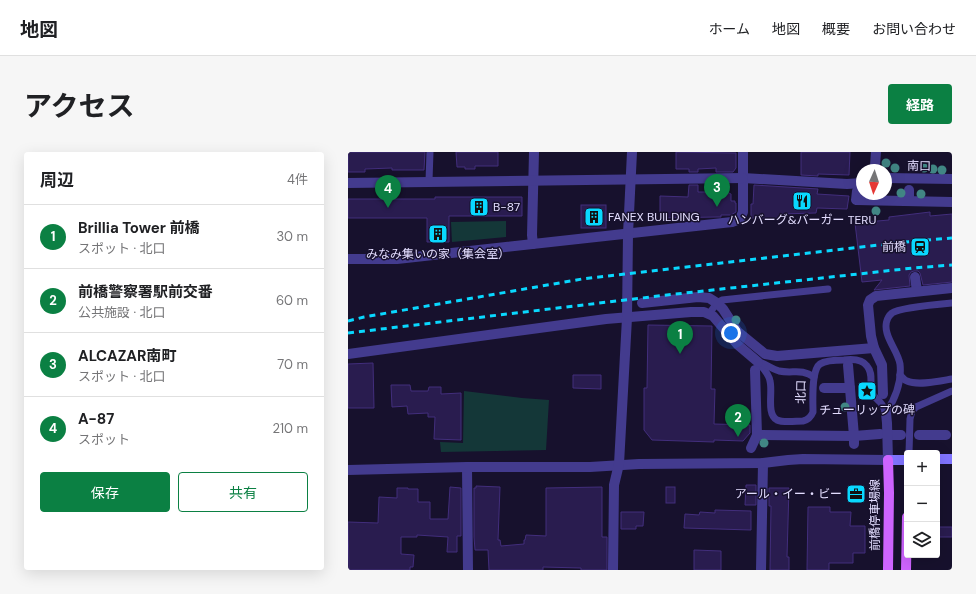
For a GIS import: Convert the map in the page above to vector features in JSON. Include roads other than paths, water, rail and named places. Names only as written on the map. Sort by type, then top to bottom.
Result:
[{"type":"main road","points":[[940,459],[952,459]]},
{"type":"main road","points":[[888,460],[904,460]]},
{"type":"main road","name":"前橋停車場線","points":[[888,460],[888,570]]},
{"type":"main road","points":[[906,570],[907,522]]},
{"type":"street","points":[[533,244],[534,152]]},
{"type":"street","points":[[613,570],[614,485],[619,464],[627,318],[628,234],[632,152]]},
{"type":"street","points":[[348,259],[398,259],[732,222],[740,219],[743,212],[743,152]]},
{"type":"street","points":[[875,164],[876,152]]},
{"type":"street","points":[[348,183],[743,178],[847,184],[856,186]]},
{"type":"street","name":"南口","points":[[892,178],[952,179]]},
{"type":"street","points":[[892,197],[909,196],[952,202]]},
{"type":"street","points":[[916,277],[917,291]]},
{"type":"street","points":[[883,394],[882,365],[870,336],[868,305],[870,300],[876,296],[952,288]]},
{"type":"street","points":[[642,303],[698,297],[709,298],[718,303],[760,361],[757,435],[751,448]]},
{"type":"street","points":[[348,354],[606,320],[698,312],[709,314]]},
{"type":"street","name":"北口","points":[[709,314],[713,316],[738,345],[760,361]]},
{"type":"street","points":[[760,361],[777,356],[846,352],[874,348]]},
{"type":"street","points":[[848,365],[854,440]]},
{"type":"street","points":[[824,388],[850,388]]},
{"type":"street","points":[[348,470],[466,467],[590,467],[619,464],[763,463],[803,459],[888,460],[886,413]]},
{"type":"street","points":[[757,435],[854,440],[880,434]]},
{"type":"street","points":[[919,435],[948,437]]},
{"type":"street","points":[[761,570],[763,463]]},
{"type":"street","points":[[466,467],[468,570]]},
{"type":"lane","points":[[429,181],[430,152]]},
{"type":"lane","points":[[709,314],[720,300],[828,289]]},
{"type":"lane","points":[[886,413],[898,388],[900,375],[900,364],[886,330],[887,320],[893,312],[902,309],[952,303]]},
{"type":"lane","name":"北口","points":[[760,361],[771,382],[772,412],[775,418],[781,421],[803,421],[810,417],[813,412],[814,377],[817,368],[824,362],[847,360],[856,360],[867,365],[871,372],[873,395],[881,404],[886,413]]},
{"type":"lane","points":[[760,361],[779,371],[799,371],[808,373],[814,377]]},
{"type":"lane","points":[[900,375],[906,381],[918,383],[952,379]]},
{"type":"lane","points":[[909,450],[910,419],[912,411],[916,407],[952,392]]},
{"type":"railway","points":[[348,321],[582,279],[905,242],[952,238]]},
{"type":"railway","points":[[348,333],[667,295],[952,265]]},
{"type":"place","name":"ハンバーグ&バーガー TERU","points":[[802,201]]},
{"type":"place","name":"B-87","points":[[479,207]]},
{"type":"place","name":"ALCAZAR南町","points":[[717,207]]},
{"type":"place","name":"A-87","points":[[388,208]]},
{"type":"place","name":"FANEX BUILDING","points":[[594,217]]},
{"type":"place","name":"みなみ集いの家（集会室）","points":[[438,234]]},
{"type":"place","name":"前橋","points":[[920,247]]},
{"type":"place","name":"Brillia Tower 前橋","points":[[680,354]]},
{"type":"place","name":"チューリップの碑","points":[[867,391]]},
{"type":"place","name":"前橋警察署駅前交番","points":[[738,437]]},
{"type":"place","name":"アール・イー・ビー","points":[[856,494]]}]
